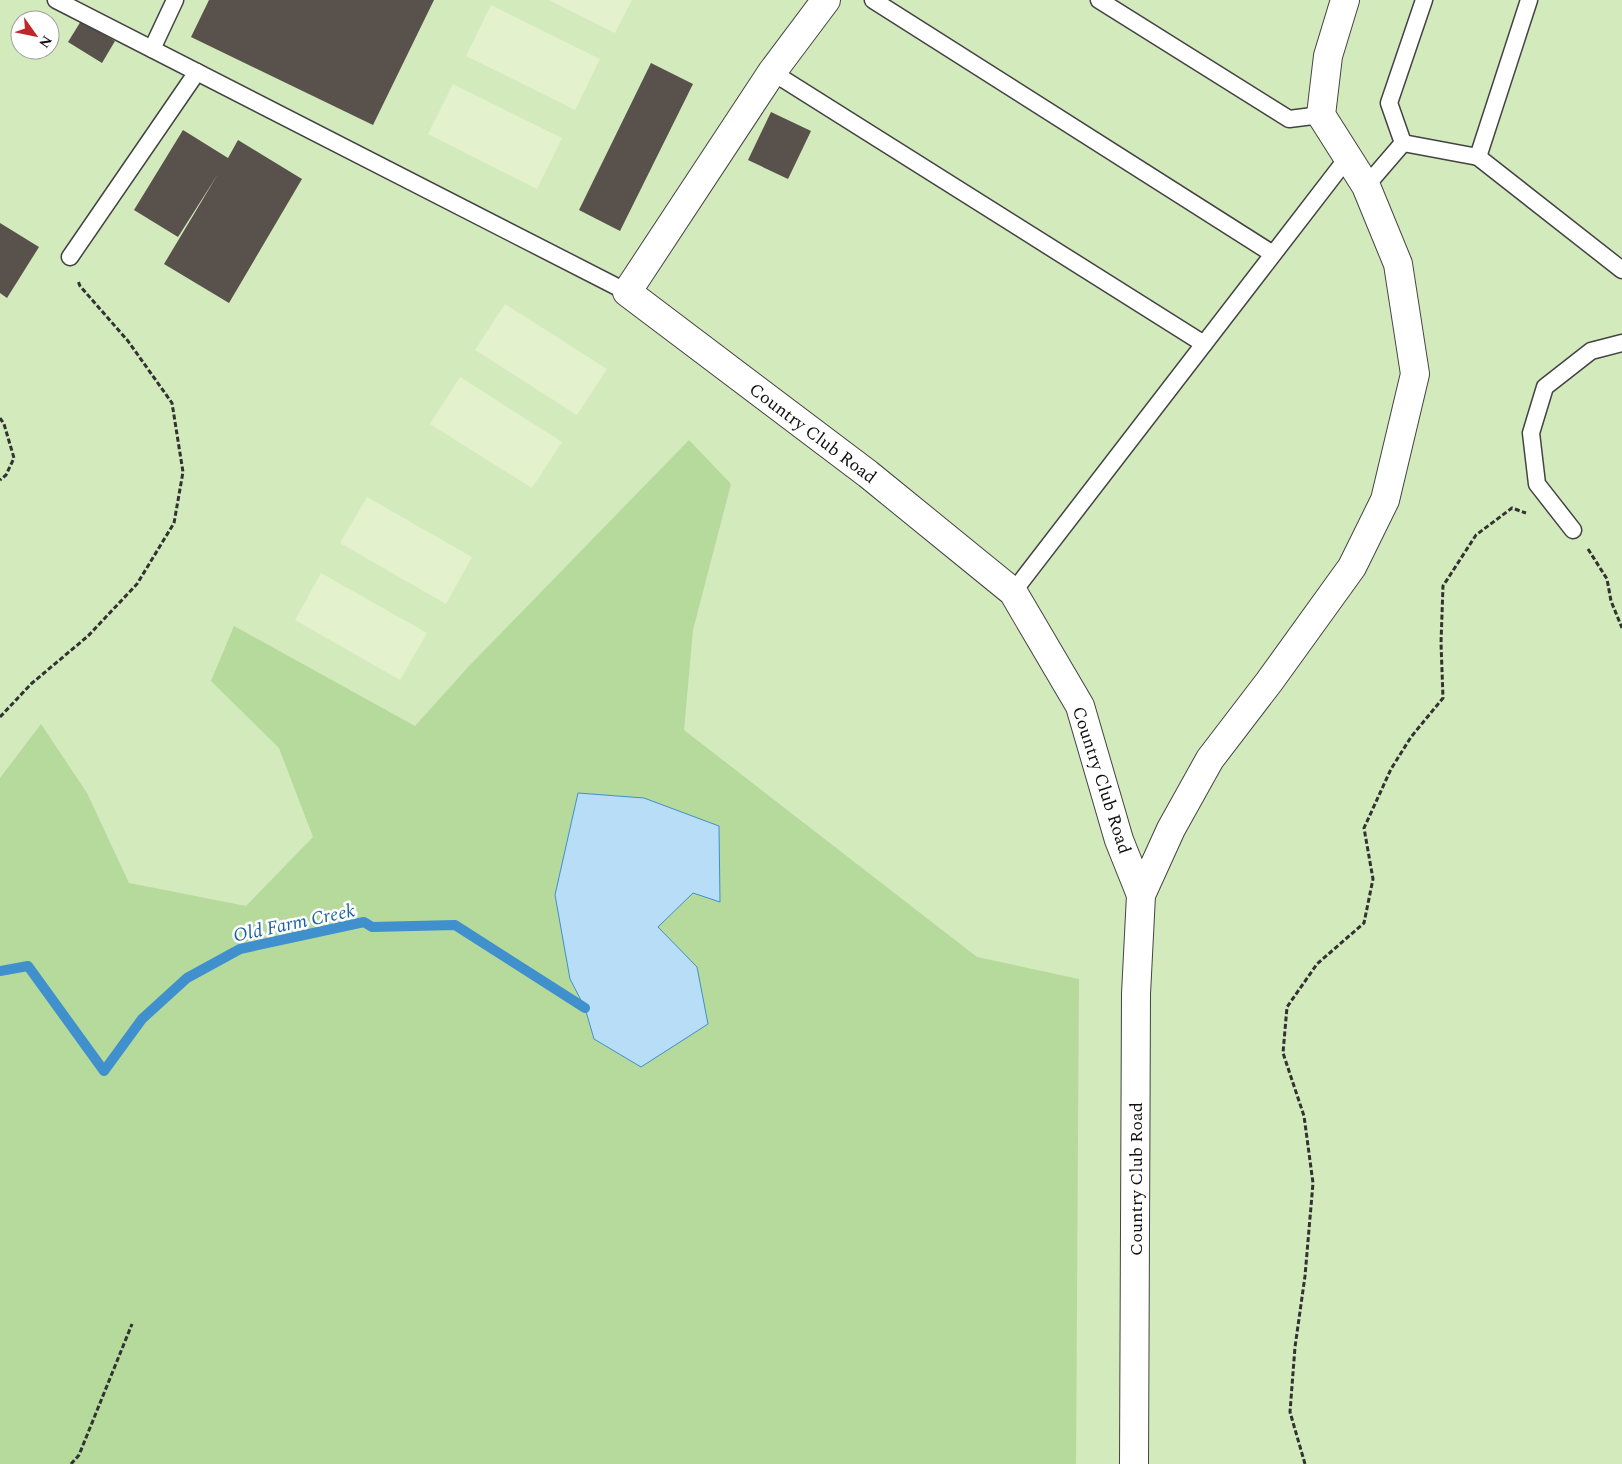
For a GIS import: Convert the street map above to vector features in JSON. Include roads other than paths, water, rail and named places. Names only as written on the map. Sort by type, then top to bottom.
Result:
[{"type":"street","points":[[628,292],[772,72],[826,0]]},
{"type":"street","points":[[1321,114],[1328,56],[1345,0]]},
{"type":"street","name":"Country Club Road","points":[[1134,1464],[1136,1004],[1141,895],[1171,829],[1210,759],[1269,682],[1352,567],[1385,500],[1415,374],[1398,264],[1366,186],[1321,114]]},
{"type":"street","name":"Country Club Road","points":[[628,292],[868,474],[1013,592],[1080,706],[1119,840],[1141,895]]},
{"type":"lane","points":[[56,0],[628,292]]},
{"type":"lane","points":[[152,49],[175,0]]},
{"type":"lane","points":[[873,0],[1273,254]]},
{"type":"lane","points":[[1099,0],[1289,119],[1321,114]]},
{"type":"lane","points":[[1403,143],[1389,103],[1424,0]]},
{"type":"lane","points":[[1478,157],[1529,0]]},
{"type":"lane","points":[[70,257],[197,72]]},
{"type":"lane","points":[[772,72],[1204,344]]},
{"type":"lane","points":[[1403,143],[1478,157],[1622,270]]},
{"type":"lane","points":[[1366,186],[1403,143]]},
{"type":"lane","points":[[1013,592],[1348,158]]},
{"type":"lane","points":[[1573,530],[1537,484],[1531,433],[1545,386],[1592,351],[1622,343]]},
{"type":"water","points":[[578,793],[644,798],[719,826],[720,902],[693,893],[658,927],[697,967],[708,1024],[641,1067],[594,1039],[585,1008],[570,979],[555,895]]},
{"type":"waterway","name":"Old Farm Creek","points":[[0,971],[28,966],[104,1071],[142,1019],[187,978],[240,949],[364,922],[372,927],[455,925],[585,1008]]}]
